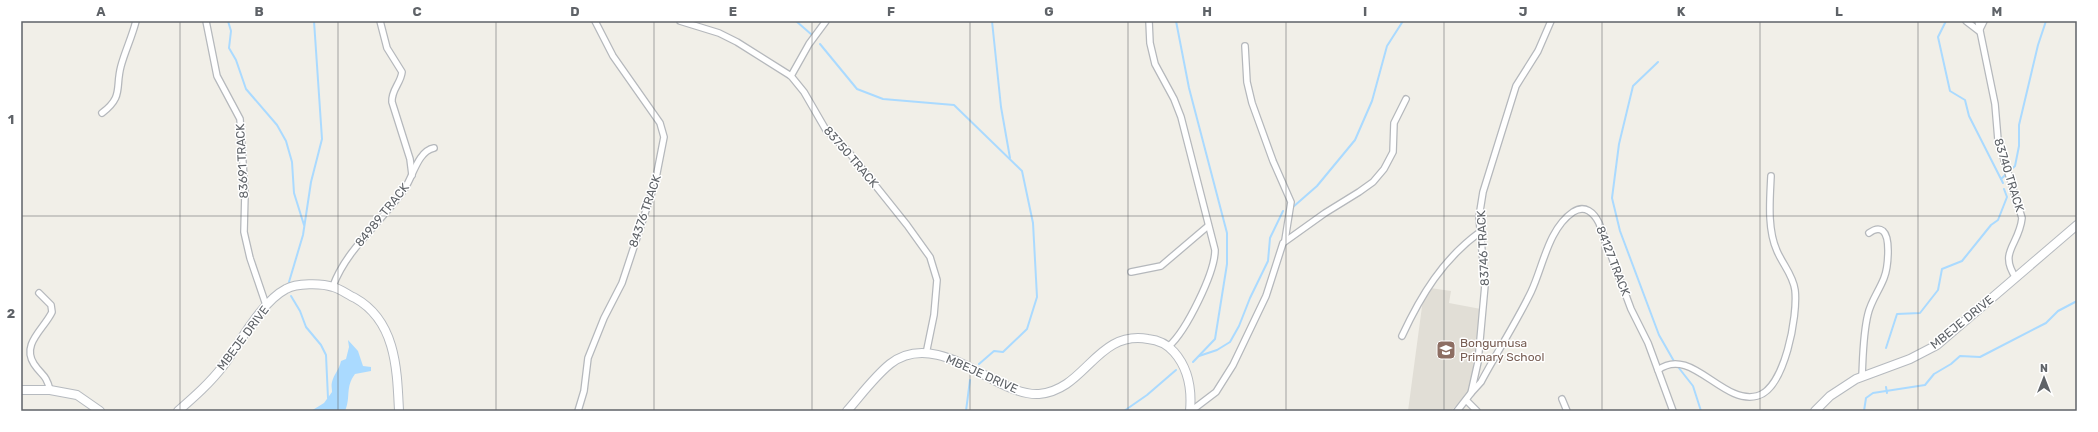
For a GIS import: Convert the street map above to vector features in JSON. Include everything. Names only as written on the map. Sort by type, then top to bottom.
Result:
[{"type":"street","points":[[102,113],[116,99],[119,88],[121,65],[136,21]]},
{"type":"street","name":"83691 TRACK","points":[[206,21],[217,76],[240,119],[245,193],[244,232],[250,258],[266,305]]},
{"type":"street","points":[[380,21],[387,48],[402,72],[400,82],[392,96],[392,102],[410,159],[412,175]]},
{"type":"street","name":"84376 TRACK","points":[[578,411],[584,391],[588,358],[604,318],[622,283],[655,183],[664,138],[660,123],[613,56],[596,21]]},
{"type":"street","name":"83750 TRACK","points":[[680,21],[719,33],[791,76],[804,92],[826,130],[847,150],[907,225],[930,257],[937,280],[937,292],[926,354]]},
{"type":"street","points":[[791,76],[809,44],[826,21]]},
{"type":"street","points":[[1149,21],[1150,43],[1155,64],[1174,99],[1181,117],[1215,250],[1214,264],[1183,328],[1169,346],[1178,357],[1187,374],[1194,410],[1216,392],[1233,365],[1266,296],[1280,249],[1285,240],[1291,202],[1273,161],[1252,103],[1247,82],[1245,46]]},
{"type":"street","name":"83746 TRACK","points":[[1458,411],[1467,401],[1471,393],[1478,362],[1485,292],[1485,273],[1479,217],[1483,192],[1513,93],[1521,75],[1538,51],[1551,21]]},
{"type":"street","points":[[1966,21],[1979,31],[1984,21]]},
{"type":"street","name":"83740 TRACK","points":[[1978,21],[1995,104],[1998,140],[2022,218],[2019,233],[2008,255],[2010,268],[2016,278]]},
{"type":"street","points":[[1285,240],[1359,192],[1379,176],[1393,152],[1394,123],[1406,99]]},
{"type":"street","name":"84989 TRACK","points":[[333,286],[345,261],[399,197],[423,154],[434,148]]},
{"type":"street","points":[[1658,370],[1669,363],[1681,364],[1726,389],[1746,397],[1762,395],[1774,383],[1788,345],[1795,297],[1791,277],[1777,251],[1774,240],[1770,205],[1771,176]]},
{"type":"street","name":"84127 TRACK","points":[[1471,393],[1481,382],[1522,309],[1557,231],[1573,212],[1578,210],[1591,211],[1599,223],[1631,309],[1648,342],[1674,411]]},
{"type":"street","name":"MBEJE DRIVE","points":[[1815,411],[1840,389],[1862,376],[1910,359],[1937,345],[2077,225]]},
{"type":"street","points":[[1130,272],[1161,266],[1208,226]]},
{"type":"street","points":[[1862,376],[1867,315],[1873,298],[1884,278],[1888,256],[1886,234],[1881,229],[1876,229],[1869,233]]},
{"type":"street","points":[[1402,336],[1418,301],[1429,285],[1464,244],[1480,232]]},
{"type":"street","name":"MBEJE DRIVE","points":[[178,411],[199,393],[222,367],[266,305],[286,289],[301,284],[333,286],[363,303],[378,318],[388,334],[394,351],[399,411]]},
{"type":"street","points":[[40,293],[51,305],[52,312],[32,342],[30,353],[35,366],[46,376],[50,390]]},
{"type":"street","name":"MBEJE DRIVE","points":[[847,411],[890,364],[906,355],[926,354],[944,356],[1000,384],[1027,393],[1037,394],[1049,393],[1067,384],[1104,351],[1121,339],[1131,337],[1142,338],[1169,346]]},
{"type":"street","points":[[21,390],[50,390],[77,395],[100,411]]},
{"type":"street","points":[[1562,399],[1567,411]]},
{"type":"street","points":[[1467,401],[1477,411]]},
{"type":"shaded area","name":"Bongumusa Primary School","points":[[1430,288],[1451,291],[1449,303],[1481,309],[1470,390],[1451,411],[1408,411],[1423,299]]},
{"type":"water","points":[[348,340],[358,351],[363,366],[371,367],[371,371],[355,374],[350,383],[348,402],[345,411],[311,411],[324,403],[332,392],[333,379],[341,361],[346,359],[349,347]]},
{"type":"waterway","points":[[228,21],[231,31],[229,48],[236,60],[246,89],[277,125],[286,141],[292,162],[294,193],[304,225]]},
{"type":"waterway","points":[[289,282],[303,235],[311,182],[322,139],[314,21]]},
{"type":"waterway","points":[[796,21],[812,35]]},
{"type":"waterway","points":[[992,21],[1001,107],[1010,158]]},
{"type":"waterway","points":[[1176,21],[1189,88],[1227,233],[1227,264],[1215,339],[1193,362]]},
{"type":"waterway","points":[[1293,207],[1317,186],[1355,140],[1372,101],[1387,46],[1403,21]]},
{"type":"waterway","points":[[1946,21],[1938,37],[1950,91],[1965,100],[1969,116],[2003,183]]},
{"type":"waterway","points":[[2001,179],[2015,166],[2019,146],[2019,125],[2038,45],[2046,21]]},
{"type":"waterway","points":[[820,44],[857,89],[883,99],[954,105],[1022,171],[1033,223],[1037,297],[1027,329],[1003,352],[994,351],[979,364]]},
{"type":"waterway","points":[[1658,62],[1633,86],[1619,144],[1612,198],[1620,231],[1659,335],[1675,363],[1693,386],[1701,411]]},
{"type":"waterway","points":[[1886,348],[1897,314],[1920,313],[1938,290],[1942,269],[1962,261],[1991,225],[1998,220],[2007,197],[2004,189]]},
{"type":"waterway","points":[[1199,356],[1217,350],[1230,342],[1239,326],[1250,298],[1268,261],[1270,238],[1283,211]]},
{"type":"waterway","points":[[291,296],[300,311],[306,327],[321,345],[326,355],[328,398]]},
{"type":"waterway","points":[[1864,411],[1866,398],[1873,393],[1925,385],[1934,374],[1951,364],[1960,356],[1980,357],[2046,323],[2058,311],[2077,301]]},
{"type":"waterway","points":[[1124,411],[1147,395],[1176,370]]},
{"type":"waterway","points":[[966,411],[970,380]]},
{"type":"waterway","points":[[1886,387],[1887,393]]},
{"type":"place","name":"Bongumusa Primary School","points":[[1446,350]]}]
